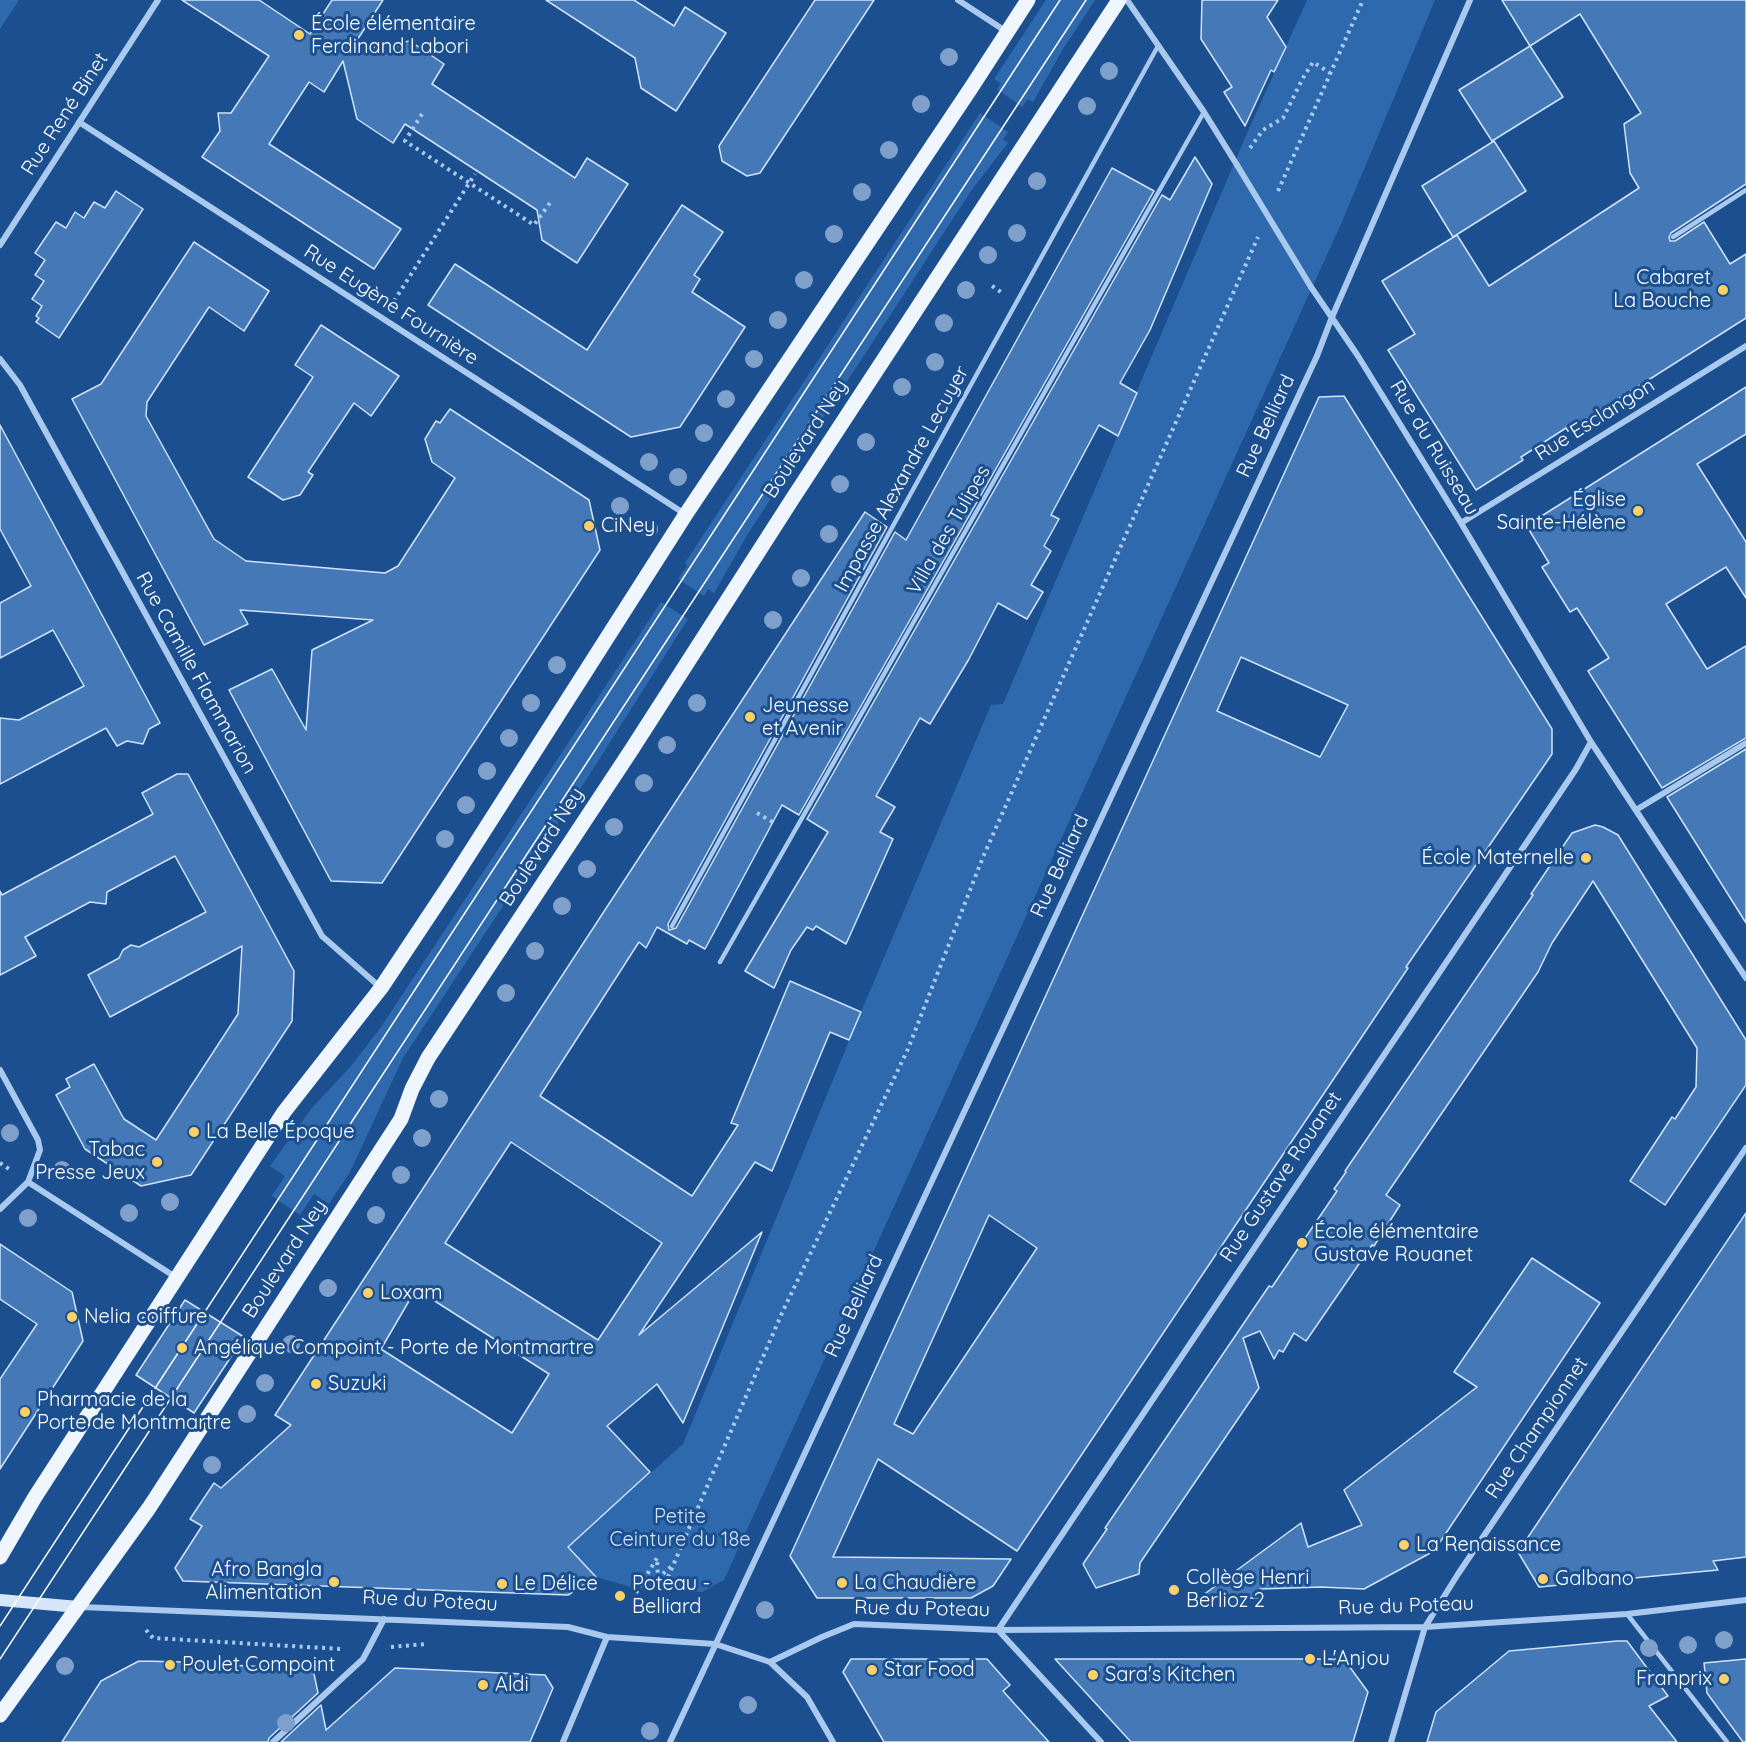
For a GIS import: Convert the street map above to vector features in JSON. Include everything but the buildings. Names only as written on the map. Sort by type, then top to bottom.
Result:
[{"type":"main road","points":[[0,1557],[35,1497],[284,1112],[381,988],[452,881],[686,514],[1028,0]]},
{"type":"main road","name":"Boulevard Ney","points":[[0,1715],[149,1508],[401,1119],[412,1089],[428,1058],[632,749],[787,507],[1119,0]]},
{"type":"street","name":"Rue René Binet","points":[[0,245],[158,0]]},
{"type":"street","points":[[958,0],[1007,32]]},
{"type":"street","name":"Rue du Ruisseau","points":[[1126,0],[1204,112],[1311,287],[1332,316],[1461,523],[1591,742],[1746,978]]},
{"type":"street","name":"Rue Belliard","points":[[670,1742],[1317,356],[1332,316],[1470,0]]},
{"type":"street","name":"Rue Eugène Fournière","points":[[80,122],[686,514]]},
{"type":"street","name":"Rue Esclangon","points":[[1461,523],[1746,346]]},
{"type":"street","name":"Rue Camille Flammarion","points":[[0,359],[20,385],[322,936],[381,988]]},
{"type":"street","name":"Rue Gustave Rouanet","points":[[998,1630],[1576,769],[1591,742]]},
{"type":"street","points":[[1636,810],[1746,743]]},
{"type":"street","points":[[0,1070],[38,1140],[40,1150],[28,1182],[0,1209]]},
{"type":"street","name":"Rue Championnet","points":[[1390,1742],[1425,1628],[1458,1574],[1746,1149]]},
{"type":"street","points":[[28,1182],[177,1278]]},
{"type":"street","name":"Rue du Poteau","points":[[0,1600],[78,1607],[568,1627],[607,1636],[715,1644],[770,1662],[854,1624],[998,1630],[1425,1628],[1627,1614],[1746,1600]]},
{"type":"street","points":[[273,1742],[363,1659],[384,1618]]},
{"type":"street","points":[[998,1630],[1101,1742]]},
{"type":"street","points":[[563,1742],[607,1636]]},
{"type":"street","points":[[770,1662],[807,1697],[833,1742]]},
{"type":"lane","name":"Impasse Alexandre Lecuyer","points":[[672,926],[1158,46]]},
{"type":"lane","name":"Villa des Tulipes","points":[[720,962],[1204,112]]},
{"type":"lane","points":[[1673,237],[1746,190]]},
{"type":"lane","points":[[1627,1614],[1727,1742]]},
{"type":"path","points":[[1277,193],[1363,0]]},
{"type":"path","points":[[1263,130],[1283,118],[1313,62],[1330,73]]},
{"type":"path","points":[[422,114],[405,141],[534,225],[552,200]]},
{"type":"path","points":[[402,287],[475,174]]},
{"type":"path","points":[[665,1584],[782,1312],[908,1049],[983,857],[1258,236]]},
{"type":"path","points":[[769,820],[775,823]]},
{"type":"path","points":[[636,1593],[657,1558],[658,1578],[674,1563]]},
{"type":"green space","points":[[0,0],[19,0],[0,29]]},
{"type":"green space","points":[[1046,0],[1095,0],[1063,49],[1033,102],[1028,99],[1022,107],[997,89],[1001,83],[994,79]]},
{"type":"green space","name":"Petite Ceinture du 18e","points":[[1307,0],[1435,0],[1341,224],[724,1580],[702,1592],[631,1587],[596,1577],[568,1547],[683,1444],[861,1012],[991,705],[1003,704],[1248,131]]},
{"type":"green space","points":[[980,113],[1008,132],[1003,139],[1008,143],[971,191],[749,532],[714,593],[708,589],[704,596],[678,579],[687,566],[685,563]]},
{"type":"green space","points":[[661,602],[688,619],[588,777],[403,1058],[350,1172],[329,1204],[314,1194],[300,1215],[272,1196],[285,1176],[270,1166],[311,1109],[352,1065],[381,1027]]},
{"type":"tram line","points":[[0,1626],[1060,0]]},
{"type":"tram line","points":[[0,1659],[1086,0]]},
{"type":"place","name":"École élémentaire Ferdinand Labori","points":[[299,35]]},
{"type":"place","name":"Cabaret La Bouche","points":[[1723,290]]},
{"type":"place","name":"Église Sainte-Hélène","points":[[1638,511]]},
{"type":"place","name":"CiNey","points":[[589,526]]},
{"type":"place","name":"Jeunesse et Avenir","points":[[750,717]]},
{"type":"place","name":"École Maternelle","points":[[1586,858]]},
{"type":"place","name":"La Belle Époque","points":[[194,1132]]},
{"type":"place","name":"Tabac Presse Jeux","points":[[157,1162]]},
{"type":"place","name":"École élémentaire Gustave Rouanet","points":[[1302,1243]]},
{"type":"place","name":"Loxam","points":[[368,1293]]},
{"type":"place","name":"Nelia coiffure","points":[[72,1317]]},
{"type":"place","name":"Angélique Compoint - Porte de Montmartre","points":[[182,1348]]},
{"type":"place","name":"Suzuki","points":[[316,1384]]},
{"type":"place","name":"Pharmacie de la Porte de Montmartre","points":[[25,1412]]},
{"type":"place","name":"La Renaissance","points":[[1404,1545]]},
{"type":"place","name":"Galbano","points":[[1543,1579]]},
{"type":"place","name":"Afro Bangla Alimentation","points":[[334,1582]]},
{"type":"place","name":"La Chaudière","points":[[842,1583]]},
{"type":"place","name":"Le Délice","points":[[502,1584]]},
{"type":"place","name":"Collège Henri Berlioz 2","points":[[1174,1590]]},
{"type":"place","name":"Poteau - Belliard","points":[[620,1596]]},
{"type":"place","name":"L'Anjou","points":[[1310,1659]]},
{"type":"place","name":"Poulet Compoint","points":[[170,1665]]},
{"type":"place","name":"Star Food","points":[[872,1670]]},
{"type":"place","name":"Sara's Kitchen","points":[[1093,1675]]},
{"type":"place","name":"Franprix","points":[[1724,1679]]},
{"type":"place","name":"Aldi","points":[[483,1685]]}]
